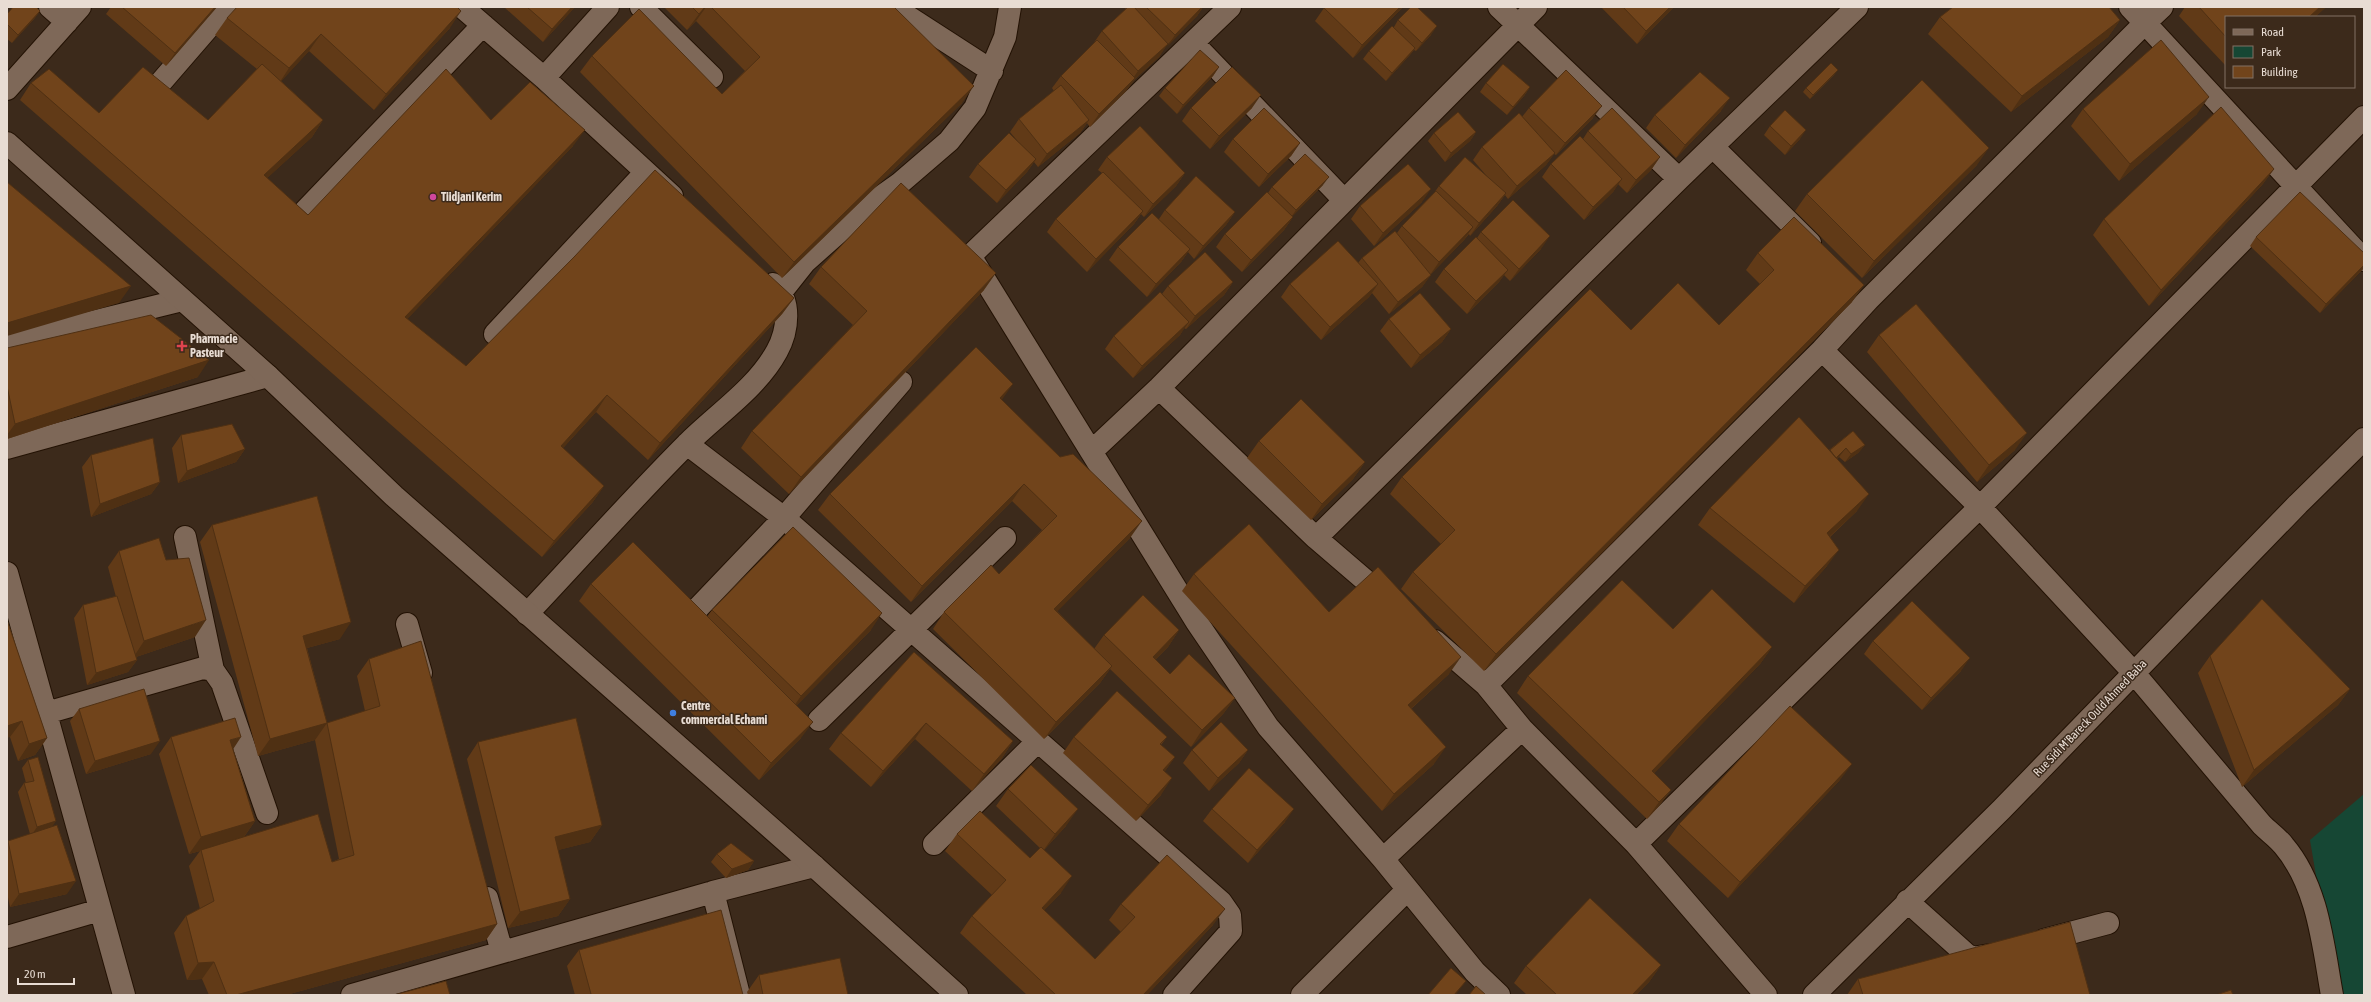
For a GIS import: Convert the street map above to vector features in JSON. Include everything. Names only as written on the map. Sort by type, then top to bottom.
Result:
[{"type":"street","points":[[7,89],[74,14],[50,7]]},
{"type":"street","points":[[162,81],[226,7]]},
{"type":"street","points":[[462,7],[544,78],[645,173],[687,209]]},
{"type":"street","points":[[544,78],[608,7]]},
{"type":"street","points":[[641,7],[712,77]]},
{"type":"street","points":[[893,7],[992,71]]},
{"type":"street","points":[[782,291],[805,262],[868,206],[899,184],[949,141],[975,108],[992,71],[1005,37],[1010,7]]},
{"type":"street","points":[[970,256],[1230,7]]},
{"type":"street","points":[[1499,7],[1516,25],[1679,179]]},
{"type":"street","points":[[1092,451],[1159,388],[1516,25],[1536,7]]},
{"type":"street","points":[[1316,538],[1712,146],[1856,7]]},
{"type":"street","points":[[2130,7],[2364,260]]},
{"type":"street","points":[[1486,684],[1822,350],[1868,300],[2162,7]]},
{"type":"street","points":[[303,213],[483,25]]},
{"type":"street","points":[[1192,42],[1344,200]]},
{"type":"street","points":[[1636,844],[1980,507],[2364,117]]},
{"type":"street","points":[[7,143],[268,376],[394,496],[814,866],[957,995]]},
{"type":"street","points":[[1712,146],[1823,256]]},
{"type":"street","points":[[495,334],[645,173]]},
{"type":"street","points":[[899,184],[915,201]]},
{"type":"street","points":[[954,240],[970,256],[1196,621],[1268,727],[1383,859],[1475,972],[1499,995]]},
{"type":"street","points":[[527,614],[687,444],[758,379],[778,350],[788,320],[782,291],[758,270]]},
{"type":"street","points":[[1851,284],[1868,300]]},
{"type":"street","points":[[7,343],[182,300]]},
{"type":"street","points":[[1822,350],[1980,507],[2134,673],[2262,825],[2284,845],[2297,864],[2310,890],[2323,942],[2332,995]]},
{"type":"street","points":[[7,448],[268,376]]},
{"type":"street","points":[[698,608],[784,518],[901,382]]},
{"type":"street","points":[[1159,388],[1316,538],[1401,612]]},
{"type":"street","name":"Rue Sidi M'Bareck Ould Ahmed Baba","points":[[1814,995],[1907,901],[2002,809],[2307,495],[2364,439]]},
{"type":"street","points":[[687,444],[784,518],[1221,902],[1230,915],[1231,931],[1174,995]]},
{"type":"street","points":[[185,536],[213,670],[222,683],[267,813]]},
{"type":"street","points":[[819,720],[912,631],[1005,538]]},
{"type":"street","points":[[7,573],[124,995]]},
{"type":"street","points":[[407,624],[427,693]]},
{"type":"street","points":[[1419,627],[1486,684],[1522,729],[1636,844],[1766,995]]},
{"type":"street","points":[[46,713],[203,668],[213,670]]},
{"type":"street","points":[[1383,859],[1522,729]]},
{"type":"street","points":[[934,844],[1038,741]]},
{"type":"street","points":[[352,995],[713,892],[814,866]]},
{"type":"street","points":[[480,876],[502,952]]},
{"type":"street","points":[[1302,995],[1407,890]]},
{"type":"street","points":[[713,892],[739,995]]},
{"type":"street","points":[[1907,901],[1972,958],[2018,948],[2108,923]]},
{"type":"street","points":[[7,937],[100,910]]},
{"type":"green space","points":[[2364,794],[2364,995],[2336,995],[2310,840]]},
{"type":"building","points":[[13,7],[36,7],[40,11],[18,35],[7,24],[7,14]]},
{"type":"building","points":[[122,7],[215,7],[175,53]]},
{"type":"building","points":[[237,7],[457,7],[461,11],[386,94],[321,34],[289,68],[227,18]]},
{"type":"building","points":[[527,7],[572,7],[552,29]]},
{"type":"building","points":[[692,7],[705,7],[699,14]]},
{"type":"building","points":[[711,7],[894,7],[974,86],[794,262],[592,56],[639,9],[722,94],[760,57]]},
{"type":"building","points":[[1128,7],[1134,7],[1168,44],[1138,71],[1102,31]]},
{"type":"building","points":[[1146,7],[1202,7],[1175,35]]},
{"type":"building","points":[[1400,7],[1362,45],[1324,8]]},
{"type":"building","points":[[1411,7],[1417,7],[1437,26],[1422,43],[1398,20]]},
{"type":"building","points":[[1623,7],[1670,7],[1646,31]]},
{"type":"building","points":[[1953,7],[2109,7],[2120,20],[2022,96],[1940,17]]},
{"type":"building","points":[[2199,7],[2320,7],[2310,16],[2225,16],[2225,36]]},
{"type":"building","points":[[1392,26],[1415,48],[1392,73],[1369,51]]},
{"type":"building","points":[[1097,40],[1135,78],[1099,114],[1061,76]]},
{"type":"building","points":[[2161,40],[2209,97],[2130,164],[2083,109]]},
{"type":"building","points":[[1200,50],[1219,67],[1183,105],[1165,88]]},
{"type":"building","points":[[1831,63],[1838,70],[1813,95],[1806,88]]},
{"type":"building","points":[[262,64],[323,120],[264,175],[308,215],[446,69],[491,120],[530,82],[585,130],[405,317],[466,366],[575,256],[655,170],[794,298],[660,443],[607,395],[561,446],[604,486],[554,541],[31,83],[49,69],[99,113],[143,67],[208,120]]},
{"type":"building","points":[[1503,64],[1530,87],[1513,107],[1486,83]]},
{"type":"building","points":[[1232,67],[1261,95],[1219,136],[1191,108]]},
{"type":"building","points":[[1566,70],[1602,106],[1565,143],[1529,108]]},
{"type":"building","points":[[1700,72],[1730,98],[1685,145],[1655,115]]},
{"type":"building","points":[[1922,80],[1989,148],[1874,261],[1807,194]]},
{"type":"building","points":[[1061,85],[1089,120],[1047,154],[1019,119]]},
{"type":"building","points":[[2221,107],[2274,169],[2161,290],[2104,219]]},
{"type":"building","points":[[1264,108],[1300,143],[1268,174],[1233,139]]},
{"type":"building","points":[[1612,108],[1660,157],[1636,180],[1588,131]]},
{"type":"building","points":[[1785,110],[1806,130],[1791,146],[1770,126]]},
{"type":"building","points":[[1458,112],[1476,132],[1451,153],[1434,133]]},
{"type":"building","points":[[1519,113],[1555,153],[1517,186],[1482,147]]},
{"type":"building","points":[[1140,126],[1185,173],[1153,204],[1107,157]]},
{"type":"building","points":[[1009,133],[1036,159],[1006,190],[978,164]]},
{"type":"building","points":[[1580,136],[1622,179],[1593,207],[1551,164]]},
{"type":"building","points":[[1305,154],[1329,177],[1296,210],[1272,187]]},
{"type":"building","points":[[1465,157],[1506,193],[1479,223],[1439,186]]},
{"type":"building","points":[[1408,164],[1431,189],[1383,233],[1360,206]]},
{"type":"building","points":[[1103,172],[1143,211],[1096,259],[1056,219]]},
{"type":"building","points":[[1196,176],[1235,212],[1203,246],[1165,210]]},
{"type":"building","points":[[7,182],[131,286],[7,323]]},
{"type":"building","points":[[901,183],[996,273],[801,477],[752,431],[867,311],[821,267]]},
{"type":"building","points":[[1436,191],[1473,227],[1439,262],[1402,226]]},
{"type":"building","points":[[1267,192],[1293,217],[1251,260],[1225,234]]},
{"type":"building","points":[[2300,192],[2364,253],[2364,265],[2326,304],[2256,237]]},
{"type":"building","points":[[1513,200],[1550,236],[1519,269],[1481,232]]},
{"type":"building","points":[[1152,213],[1190,249],[1156,284],[1118,247]]},
{"type":"building","points":[[1794,217],[1864,285],[1496,654],[1413,572],[1455,530],[1402,477],[1590,289],[1631,330],[1678,283],[1719,325],[1774,270],[1758,253]]},
{"type":"building","points":[[1395,231],[1431,275],[1398,302],[1362,258]]},
{"type":"building","points":[[1476,237],[1508,270],[1476,301],[1444,269]]},
{"type":"building","points":[[1338,241],[1378,284],[1330,327],[1290,284]]},
{"type":"building","points":[[1205,252],[1233,282],[1195,316],[1168,286]]},
{"type":"building","points":[[1160,292],[1189,322],[1142,366],[1114,336]]},
{"type":"building","points":[[1420,293],[1451,329],[1420,355],[1389,319]]},
{"type":"building","points":[[1916,304],[2027,433],[1989,465],[1879,335]]},
{"type":"building","points":[[151,315],[209,360],[15,424],[7,386],[7,348]]},
{"type":"building","points":[[976,347],[1013,384],[1000,398],[1060,457],[1073,454],[1142,521],[1054,609],[1112,666],[1056,722],[944,612],[991,565],[999,574],[1057,516],[1024,484],[922,586],[830,494]]},
{"type":"building","points":[[1301,399],[1365,462],[1322,504],[1259,441]]},
{"type":"building","points":[[1799,417],[1869,494],[1827,533],[1839,550],[1805,586],[1710,508]]},
{"type":"building","points":[[232,424],[245,449],[187,471],[181,435]]},
{"type":"building","points":[[1853,431],[1865,445],[1851,454],[1846,448],[1836,458],[1830,450]]},
{"type":"building","points":[[153,438],[160,482],[100,504],[91,455]]},
{"type":"building","points":[[317,496],[351,622],[303,636],[327,723],[270,739],[212,525]]},
{"type":"building","points":[[1249,524],[1329,612],[1378,567],[1461,657],[1408,705],[1446,747],[1394,794],[1194,574]]},
{"type":"building","points":[[793,527],[882,613],[801,696],[712,610]]},
{"type":"building","points":[[159,538],[166,560],[189,558],[206,620],[144,641],[119,551]]},
{"type":"building","points":[[633,542],[813,722],[771,763],[591,584]]},
{"type":"building","points":[[1622,580],[1673,629],[1712,589],[1772,647],[1652,771],[1671,790],[1659,802],[1528,676]]},
{"type":"building","points":[[1143,595],[1179,630],[1153,657],[1170,674],[1189,654],[1235,698],[1202,730],[1104,635]]},
{"type":"building","points":[[117,596],[137,660],[96,673],[83,605]]},
{"type":"building","points":[[2262,599],[2350,689],[2254,770],[2210,656]]},
{"type":"building","points":[[1912,601],[1970,658],[1931,698],[1873,641]]},
{"type":"building","points":[[7,620],[47,738],[29,744],[22,721],[7,726]]},
{"type":"building","points":[[421,641],[497,924],[236,995],[227,995],[214,962],[198,963],[186,916],[214,901],[201,850],[318,814],[332,862],[354,855],[327,723],[380,706],[369,659]]},
{"type":"building","points":[[914,652],[1013,741],[984,774],[926,723],[883,771],[841,733]]},
{"type":"building","points":[[144,689],[160,741],[95,761],[79,709]]},
{"type":"building","points":[[1117,691],[1167,737],[1160,744],[1175,757],[1163,770],[1172,778],[1148,805],[1074,737]]},
{"type":"building","points":[[1790,706],[1852,764],[1740,882],[1679,824]]},
{"type":"building","points":[[235,718],[241,737],[230,740],[255,821],[201,837],[171,737]]},
{"type":"building","points":[[576,718],[602,825],[555,837],[570,899],[520,912],[478,742]]},
{"type":"building","points":[[1221,722],[1248,750],[1218,778],[1192,750]]},
{"type":"building","points":[[38,757],[56,821],[37,827],[24,783],[34,781],[28,760]]},
{"type":"building","points":[[1031,765],[1078,809],[1055,834],[1008,789]]},
{"type":"building","points":[[1249,768],[1294,809],[1257,850],[1212,809]]},
{"type":"building","points":[[980,811],[1030,858],[1041,847],[1072,876],[1042,908],[1095,959],[1135,917],[1121,904],[1167,855],[1225,909],[1143,995],[1056,995],[972,916],[1006,880],[957,834]]},
{"type":"building","points":[[57,825],[76,881],[19,894],[8,841]]},
{"type":"building","points":[[731,843],[754,861],[732,869],[717,854]]},
{"type":"building","points":[[1590,898],[1661,965],[1632,995],[1557,995],[1526,966]]},
{"type":"building","points":[[721,910],[743,995],[588,995],[591,994],[579,950]]},
{"type":"building","points":[[2070,922],[2090,995],[1863,995],[1858,979]]},
{"type":"building","points":[[840,958],[848,995],[763,995],[759,975]]},
{"type":"building","points":[[1451,968],[1466,981],[1454,995],[1428,995]]},
{"type":"building","points":[[446,981],[450,995],[394,995]]},
{"type":"building","points":[[1476,986],[1486,995],[1469,995]]},
{"type":"building","points":[[2231,990],[2233,995],[2216,995]]},
{"type":"place","name":"Tiidjani Kerim","points":[[433,197]]},
{"type":"place","name":"Pharmacie Pasteur","points":[[182,346]]},
{"type":"place","name":"Centre commercial Echami","points":[[673,713]]}]
